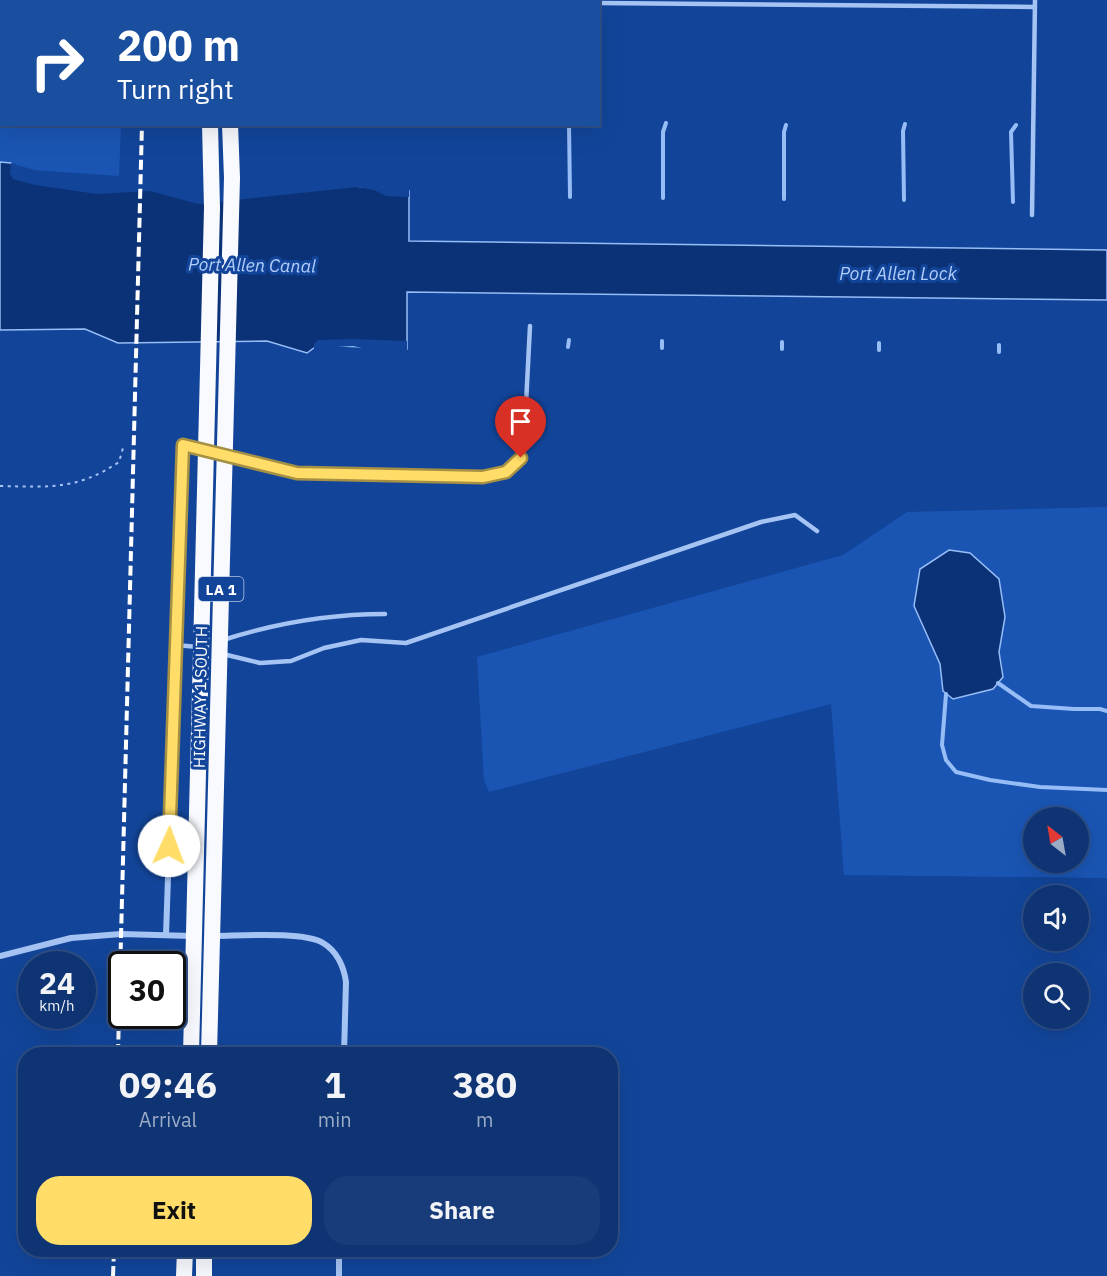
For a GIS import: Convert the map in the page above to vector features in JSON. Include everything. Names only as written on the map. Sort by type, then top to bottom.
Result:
[{"type":"highway","points":[[191,1047],[212,208],[210,126]]},
{"type":"highway","name":"HIGHWAY 1 SOUTH","points":[[209,1047],[232,178],[230,126]]},
{"type":"highway","points":[[184,1276],[185,1257]]},
{"type":"highway","points":[[204,1257],[204,1276]]},
{"type":"street","points":[[166,935],[183,445]]},
{"type":"street","points":[[0,956],[71,938],[121,934],[313,939],[322,942],[335,954],[345,971],[345,1047]]},
{"type":"street","points":[[339,1257],[339,1276]]},
{"type":"lane","points":[[1032,215],[1035,0]]},
{"type":"lane","points":[[600,3],[1035,8]]},
{"type":"lane","points":[[183,445],[297,473],[460,478],[483,477],[506,472],[521,458],[524,443],[530,326]]},
{"type":"lane","points":[[176,645],[201,647],[260,663],[291,661],[324,648],[361,640],[406,643],[761,522],[795,515],[817,531]]},
{"type":"lane","points":[[201,647],[263,628],[321,618],[385,614]]},
{"type":"path","points":[[0,486],[60,487],[83,481],[119,462],[123,448]]},
{"type":"shaded area","points":[[0,126],[121,126],[119,176],[34,170],[0,162]]},
{"type":"shaded area","points":[[1107,507],[1107,878],[844,875],[831,704],[489,792],[484,780],[477,657],[843,555],[907,512]]},
{"type":"water","points":[[0,162],[11,163],[16,173],[205,195],[354,186],[409,191],[409,241],[1107,250],[1107,300],[407,292],[407,349],[318,345],[307,353],[267,341],[118,343],[85,329],[0,330]]},
{"type":"water","points":[[949,550],[970,553],[999,579],[1005,617],[999,652],[1003,677],[993,689],[953,699],[943,691],[940,664],[914,606],[920,569]]},
{"type":"pier","points":[[11,163],[15,164],[18,170],[79,177],[156,181],[205,192],[354,183],[386,188],[409,188],[409,197],[386,196],[374,190],[357,187],[198,204],[150,191],[97,194],[35,185],[13,179],[10,173]]},
{"type":"pier","points":[[318,340],[407,341],[407,352],[371,350],[353,346],[319,348],[314,351],[314,344]]},
{"type":"waterway","points":[[663,198],[663,132],[666,123]]},
{"type":"waterway","points":[[904,200],[903,131],[905,124]]},
{"type":"waterway","points":[[784,199],[784,132],[786,125]]},
{"type":"waterway","points":[[1013,202],[1011,132],[1016,125]]},
{"type":"waterway","points":[[569,126],[570,197]]},
{"type":"waterway","points":[[568,347],[569,340]]},
{"type":"waterway","points":[[662,341],[662,348]]},
{"type":"waterway","points":[[782,342],[782,349]]},
{"type":"waterway","points":[[879,343],[879,350]]},
{"type":"waterway","points":[[999,345],[999,352]]},
{"type":"waterway","points":[[998,683],[1031,706],[1107,711]]},
{"type":"waterway","points":[[946,694],[942,745],[946,760],[956,772],[990,780],[1040,787],[1107,790]]},
{"type":"railway","points":[[118,1047],[142,126]]},
{"type":"railway","points":[[113,1276],[114,1257]]},
{"type":"route","points":[[169,846],[183,445],[297,473],[483,477],[506,472],[521,458]]},
{"type":"water label","name":"Port Allen Canal","points":[[252,265]]},
{"type":"water label","name":"Port Allen Lock","points":[[898,273]]}]
